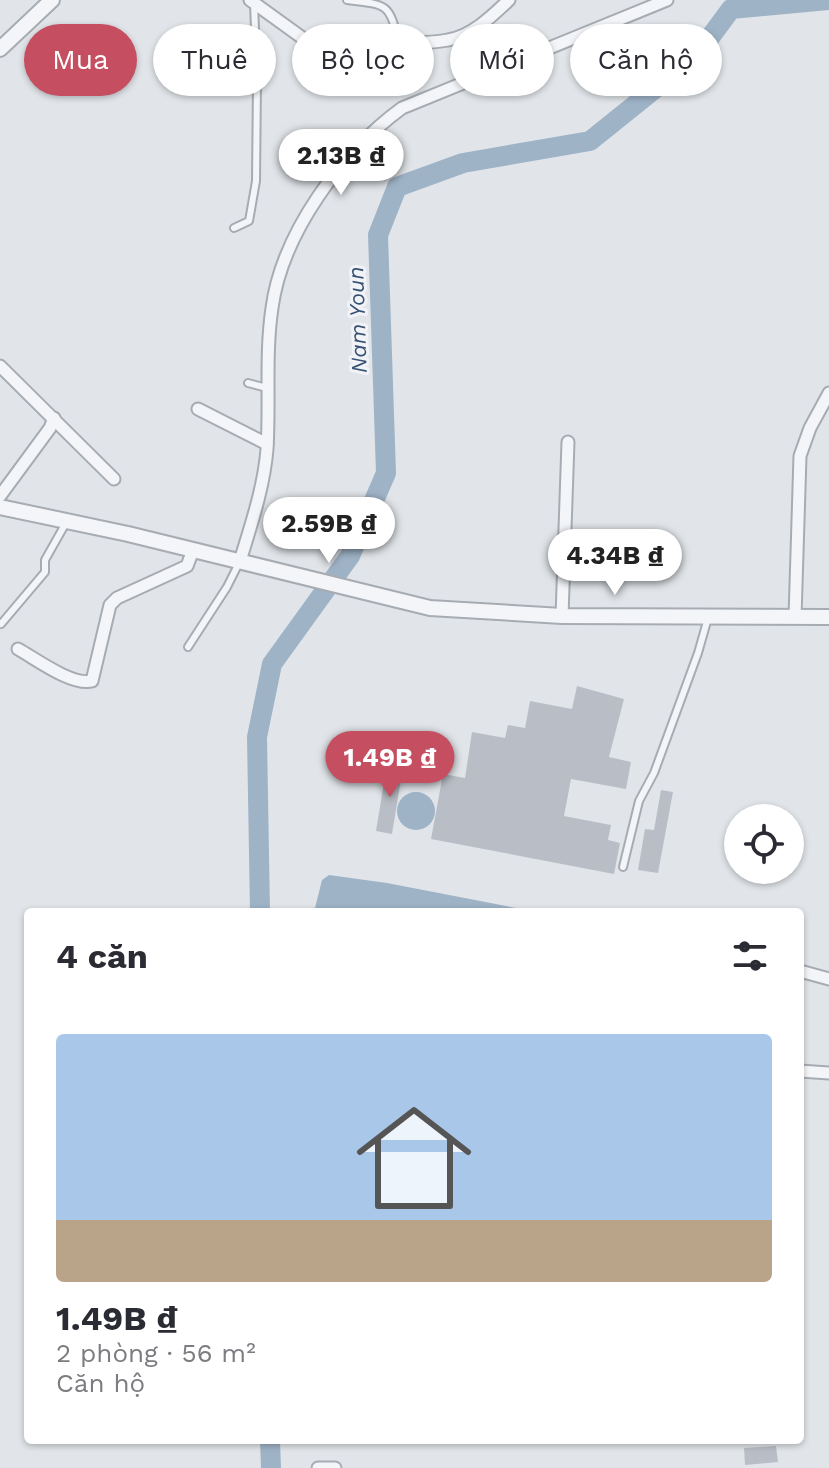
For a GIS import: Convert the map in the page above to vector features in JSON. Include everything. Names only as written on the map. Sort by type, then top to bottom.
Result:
[{"type":"street","points":[[0,49],[52,0]]},
{"type":"street","points":[[434,42],[464,36],[509,0]]},
{"type":"street","points":[[245,563],[267,444],[272,306],[283,262],[315,202],[353,152],[381,123],[402,108],[667,0]]},
{"type":"street","points":[[252,1],[292,30]]},
{"type":"street","points":[[0,366],[114,479]]},
{"type":"street","points":[[795,617],[800,456],[810,428],[829,393]]},
{"type":"street","points":[[198,409],[267,444]]},
{"type":"street","points":[[0,496],[50,428],[54,418]]},
{"type":"street","points":[[562,616],[568,442]]},
{"type":"street","points":[[0,507],[193,550],[399,602],[466,611],[562,616],[829,617]]},
{"type":"street","points":[[18,649],[61,674],[89,683],[95,675],[110,605],[117,598],[187,566],[193,550]]},
{"type":"street","points":[[804,972],[829,979]]},
{"type":"street","points":[[804,1071],[829,1073]]},
{"type":"street","points":[[318,1468],[335,1468]]},
{"type":"lane","points":[[347,0],[384,6],[390,11],[394,24]]},
{"type":"lane","points":[[234,228],[249,221],[256,181],[257,81],[252,1]]},
{"type":"lane","points":[[248,383],[267,388]]},
{"type":"lane","points":[[1,624],[45,572],[45,560],[67,521]]},
{"type":"lane","points":[[188,647],[245,563]]},
{"type":"lane","points":[[623,867],[639,801],[654,773],[698,653],[708,616]]},
{"type":"water","points":[[425,742],[439,747],[444,761],[439,775],[425,780],[411,775],[406,761],[411,747]]},
{"type":"water","points":[[416,792],[429,798],[435,811],[429,824],[416,830],[403,824],[397,811],[403,798]]},
{"type":"water","points":[[329,875],[387,883],[516,908],[315,908],[322,880]]},
{"type":"building","points":[[577,686],[624,699],[609,757],[631,762],[626,789],[571,779],[564,816],[611,825],[608,840],[620,843],[614,874],[431,839],[443,774],[465,778],[472,732],[505,738],[508,725],[525,728],[530,701],[572,709]]},
{"type":"building","points":[[387,764],[403,767],[392,834],[376,831]]},
{"type":"building","points":[[661,790],[673,792],[658,873],[638,870],[645,829],[654,830]]},
{"type":"building","points":[[776,1446],[778,1462],[745,1465],[744,1448]]},
{"type":"waterway","name":"Nam Youn","points":[[260,908],[257,737],[272,664],[350,556],[386,473],[378,235],[397,187],[463,163],[590,141],[697,55],[731,9],[829,0]]},
{"type":"waterway","name":"Nam Youn","points":[[270,1444],[271,1468]]}]
